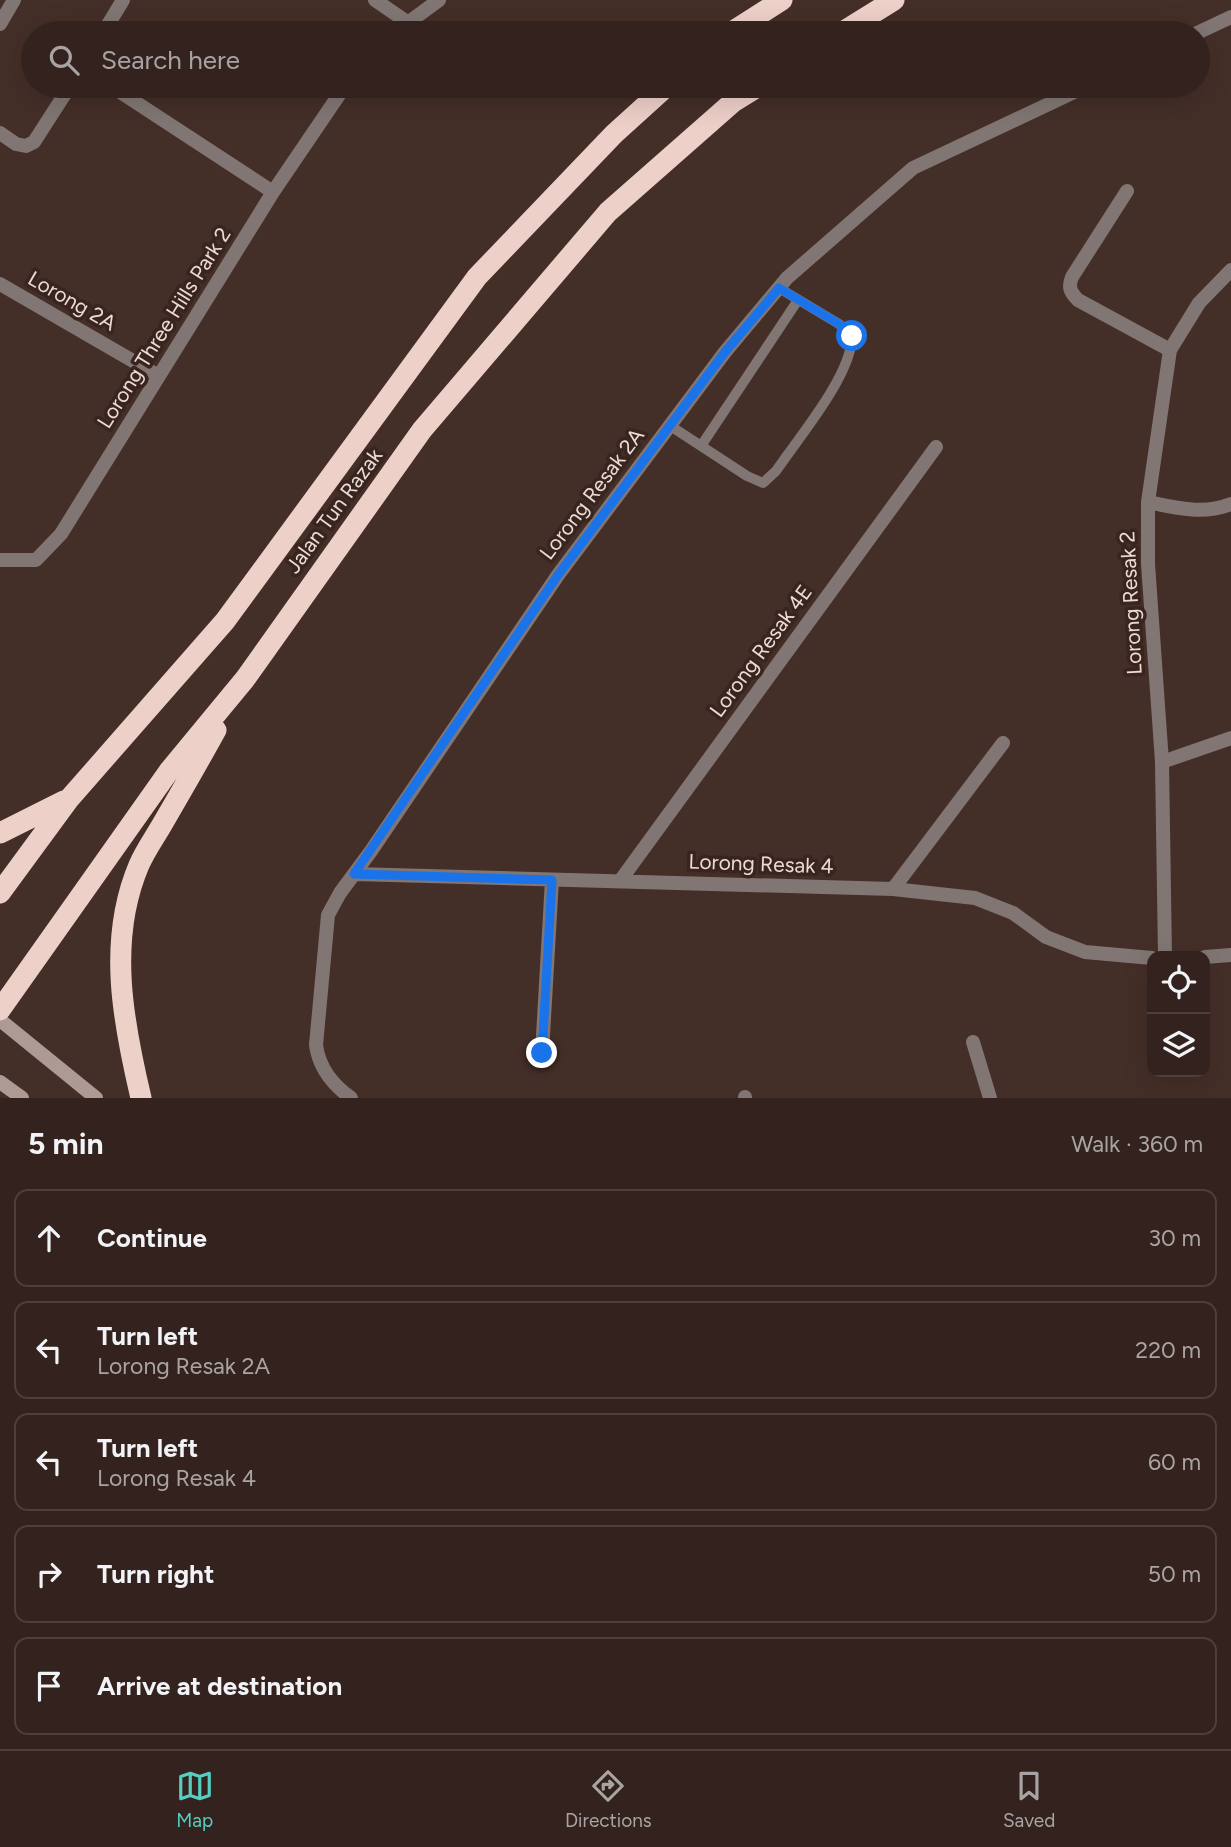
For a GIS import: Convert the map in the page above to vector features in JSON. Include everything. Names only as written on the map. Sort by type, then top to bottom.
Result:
[{"type":"highway","points":[[749,21],[782,0]]},
{"type":"highway","points":[[860,21],[894,0]]},
{"type":"highway","name":"Jalan Tun Razak","points":[[0,893],[69,799],[225,621],[477,277],[614,135],[654,98]]},
{"type":"highway","name":"Jalan Tun Razak","points":[[0,1010],[169,771],[245,679],[422,430],[608,212],[741,98]]},
{"type":"highway","points":[[141,1098],[124,1020],[121,978],[125,905],[139,864],[245,679]]},
{"type":"highway","points":[[0,833],[69,799]]},
{"type":"street","points":[[0,24],[14,0]]},
{"type":"street","points":[[110,21],[123,0]]},
{"type":"street","points":[[375,0],[406,21]]},
{"type":"street","points":[[408,21],[439,0]]},
{"type":"street","points":[[1210,27],[1231,17]]},
{"type":"street","points":[[0,133],[16,144],[26,146],[34,142],[62,98]]},
{"type":"street","points":[[129,98],[273,192]]},
{"type":"street","name":"Lorong Three Hills Park 2","points":[[0,559],[36,560],[61,534],[273,192],[337,98]]},
{"type":"street","name":"Lorong Resak 2A","points":[[344,1096],[324,1071],[316,1045],[328,915],[340,893],[558,575],[725,352],[787,278],[913,168],[1062,98]]},
{"type":"street","points":[[1127,191],[1072,277],[1069,285],[1071,293],[1078,300],[1170,350]]},
{"type":"street","name":"Lorong Resak 2","points":[[1165,951],[1162,762],[1148,564],[1148,502],[1170,350],[1199,303],[1231,270]]},
{"type":"street","name":"Lorong 2A","points":[[0,284],[159,376]]},
{"type":"street","name":"Lorong Resak 4E","points":[[620,881],[936,447]]},
{"type":"street","points":[[1148,502],[1202,510],[1231,505]]},
{"type":"street","points":[[1162,762],[1231,738]]},
{"type":"street","points":[[892,889],[1003,743]]},
{"type":"street","name":"Lorong Resak 4","points":[[354,874],[892,889],[975,898],[1013,913],[1046,937],[1085,952],[1147,958]]},
{"type":"street","points":[[542,1053],[552,880]]},
{"type":"street","points":[[1210,957],[1231,955]]},
{"type":"street","points":[[0,1020],[96,1098]]},
{"type":"street","points":[[973,1042],[990,1098]]},
{"type":"street","points":[[0,1082],[22,1098]]},
{"type":"lane","points":[[669,425],[747,476],[763,482],[776,471],[844,372],[852,350],[852,336],[839,324],[779,288]]},
{"type":"lane","points":[[701,446],[798,300]]},
{"type":"route","points":[[542,1053],[552,880],[354,874],[558,575],[725,352],[779,288],[839,324],[852,336]]}]
